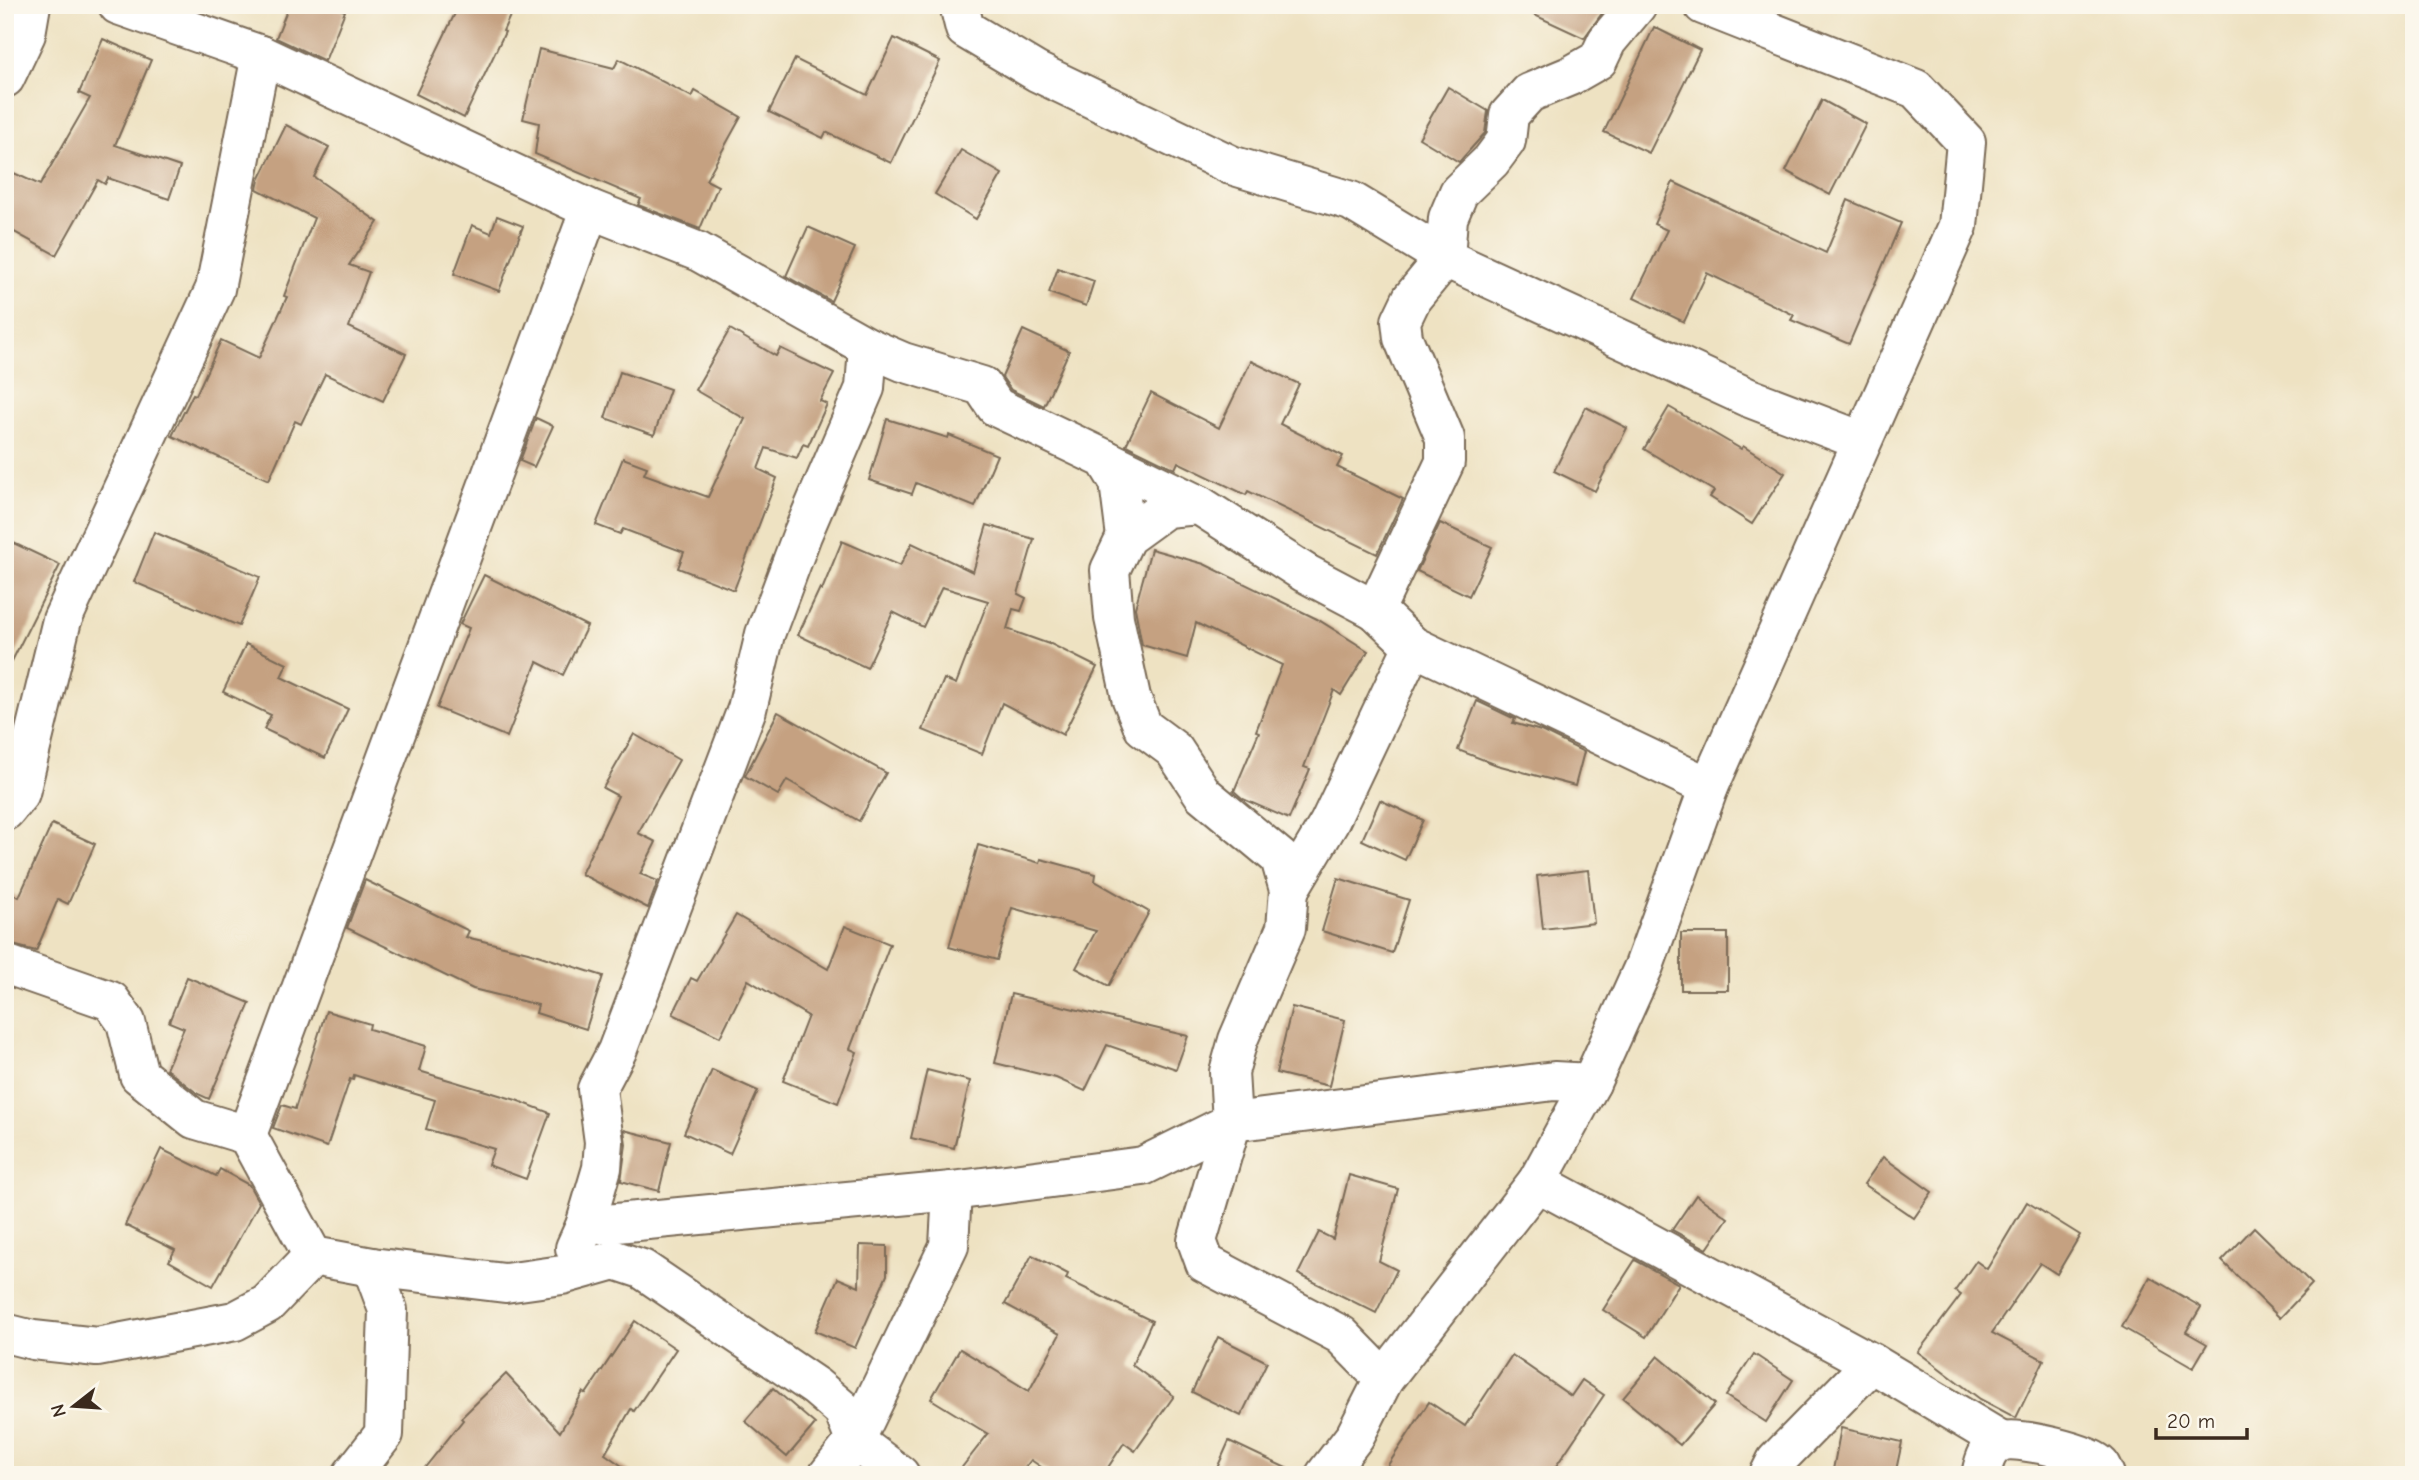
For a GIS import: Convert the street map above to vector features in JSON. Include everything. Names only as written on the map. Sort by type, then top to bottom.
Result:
[{"type":"street","points":[[5,78],[26,34],[31,5]]},
{"type":"street","points":[[118,5],[261,55],[590,209],[699,252],[868,347],[903,362],[982,386],[996,407],[1199,505],[1305,573],[1374,610],[1413,646],[1709,787]]},
{"type":"street","points":[[959,5],[965,29],[1037,72],[1231,164],[1352,201],[1445,258],[1747,397],[1863,441]]},
{"type":"street","points":[[1374,610],[1446,462],[1446,438],[1403,338],[1401,321],[1412,298],[1445,258],[1448,218],[1460,192],[1506,141],[1509,115],[1529,93],[1598,61],[1607,41],[1637,5]]},
{"type":"street","points":[[1325,1475],[1355,1436],[1384,1379],[1536,1182],[1591,1083],[1644,965],[1709,787],[1957,231],[1966,142],[1916,89],[1703,5]]},
{"type":"street","points":[[5,811],[20,793],[62,620],[215,289],[261,55]]},
{"type":"street","points":[[247,1135],[590,209]]},
{"type":"street","points":[[562,1275],[585,1226],[602,1168],[604,1142],[597,1089],[617,1051],[747,709],[765,634],[793,560],[865,388],[868,347]]},
{"type":"street","points":[[1105,459],[1119,482],[1126,537]]},
{"type":"street","points":[[1199,505],[1166,508],[1126,537],[1110,570],[1114,618],[1131,697],[1143,727],[1174,750],[1203,794],[1280,858],[1289,890],[1286,928],[1238,1040],[1229,1072],[1232,1122],[1197,1241],[1205,1264],[1341,1335],[1384,1379]]},
{"type":"street","points":[[1289,890],[1329,823],[1413,646]]},
{"type":"street","points":[[5,964],[111,1001],[126,1022],[139,1075],[194,1119],[247,1135],[313,1256]]},
{"type":"street","points":[[585,1226],[952,1191],[1143,1166],[1232,1122],[1554,1081],[1591,1083]]},
{"type":"street","points":[[1536,1182],[1872,1363],[2002,1441],[2017,1440],[2083,1456],[2099,1464],[2105,1475]]},
{"type":"street","points":[[828,1475],[855,1441],[949,1246],[952,1191]]},
{"type":"street","points":[[585,1226],[615,1260],[642,1269],[816,1387],[843,1410],[855,1441],[900,1475]]},
{"type":"street","points":[[313,1256],[372,1267],[505,1283],[562,1275],[615,1260]]},
{"type":"street","points":[[5,1333],[33,1340],[97,1347],[235,1321],[267,1304],[313,1256]]},
{"type":"street","points":[[352,1475],[384,1434],[388,1310],[372,1267]]},
{"type":"street","points":[[388,1310],[444,1277]]},
{"type":"street","points":[[1769,1475],[1776,1461],[1872,1363]]},
{"type":"street","points":[[1981,1475],[1985,1455],[2002,1441]]},
{"type":"building","points":[[289,5],[330,5],[345,11],[325,61],[276,38]]},
{"type":"building","points":[[459,5],[515,5],[464,118],[416,94]]},
{"type":"building","points":[[1513,5],[1608,5],[1584,38]]},
{"type":"building","points":[[1654,27],[1700,50],[1649,153],[1604,132]]},
{"type":"building","points":[[894,38],[940,61],[891,163],[826,132],[823,138],[769,112],[795,59],[867,95]]},
{"type":"building","points":[[103,39],[151,60],[115,145],[180,167],[169,199],[108,178],[105,184],[98,180],[56,255],[5,227],[5,191],[14,173],[40,185],[90,98],[79,93]]},
{"type":"building","points":[[539,49],[614,68],[619,59],[692,97],[695,91],[741,117],[706,180],[718,186],[700,229],[638,205],[641,199],[535,154],[539,123],[523,119]]},
{"type":"building","points":[[1448,87],[1488,111],[1485,133],[1459,162],[1419,138]]},
{"type":"building","points":[[1822,100],[1866,124],[1830,195],[1786,171]]},
{"type":"building","points":[[286,125],[329,147],[314,177],[378,222],[349,265],[369,272],[349,327],[406,354],[383,401],[325,374],[301,424],[295,421],[269,480],[172,436],[193,394],[196,395],[221,340],[259,358],[287,297],[284,296],[314,218],[257,189]]},
{"type":"building","points":[[961,150],[1002,174],[976,219],[935,194]]},
{"type":"building","points":[[1673,182],[1826,253],[1848,200],[1901,223],[1849,344],[1791,320],[1794,315],[1707,273],[1684,322],[1634,298],[1667,230],[1654,224]]},
{"type":"building","points":[[497,216],[523,226],[499,291],[454,274],[472,225],[491,233]]},
{"type":"building","points":[[808,227],[855,248],[831,301],[786,276]]},
{"type":"building","points":[[1058,268],[1094,281],[1086,306],[1049,293]]},
{"type":"building","points":[[730,329],[776,356],[780,348],[834,374],[820,401],[827,404],[808,446],[803,444],[797,458],[766,448],[758,469],[777,478],[734,590],[678,568],[684,552],[623,529],[620,534],[596,525],[623,458],[647,467],[644,474],[708,497],[745,419],[695,390]]},
{"type":"building","points":[[1023,330],[1069,351],[1044,406],[1011,390],[1002,377]]},
{"type":"building","points":[[1251,361],[1299,384],[1280,424],[1343,456],[1337,467],[1403,499],[1377,554],[1248,491],[1246,495],[1178,462],[1175,469],[1126,445],[1151,393],[1219,428]]},
{"type":"building","points":[[620,372],[670,389],[654,435],[605,418]]},
{"type":"building","points":[[1586,407],[1627,428],[1595,491],[1554,471]]},
{"type":"building","points":[[1669,407],[1741,449],[1743,446],[1785,473],[1752,524],[1710,497],[1714,491],[1644,449]]},
{"type":"building","points":[[536,418],[553,426],[534,467],[520,461]]},
{"type":"building","points":[[887,419],[948,438],[949,435],[997,455],[975,507],[916,483],[912,494],[869,480]]},
{"type":"building","points":[[1440,523],[1492,547],[1469,596],[1417,571]]},
{"type":"building","points":[[987,525],[1034,539],[1018,594],[1026,598],[1021,611],[1013,609],[1007,629],[1049,643],[1097,667],[1063,735],[1002,703],[982,754],[923,730],[944,679],[956,684],[988,601],[942,587],[923,627],[893,612],[867,668],[798,635],[820,588],[822,590],[842,541],[900,566],[912,543],[973,572]]},
{"type":"building","points":[[154,532],[260,577],[239,626],[134,582]]},
{"type":"building","points":[[5,539],[60,565],[5,675]]},
{"type":"building","points":[[1151,549],[1204,564],[1317,619],[1368,651],[1341,695],[1334,690],[1304,767],[1310,769],[1289,819],[1243,799],[1234,791],[1259,732],[1256,731],[1282,665],[1196,623],[1187,658],[1142,645],[1135,608]]},
{"type":"building","points":[[484,575],[587,626],[563,675],[537,662],[507,737],[437,708],[469,628],[460,624]]},
{"type":"building","points":[[246,644],[287,664],[281,677],[348,709],[325,758],[264,729],[271,715],[223,692]]},
{"type":"building","points":[[1477,701],[1515,719],[1513,723],[1541,731],[1584,752],[1575,786],[1497,765],[1458,750]]},
{"type":"building","points":[[778,712],[886,773],[859,821],[787,780],[778,795],[745,776]]},
{"type":"building","points":[[634,734],[679,760],[638,833],[656,842],[640,874],[658,881],[648,908],[581,874],[618,796],[603,788]]},
{"type":"building","points":[[1380,800],[1423,820],[1405,860],[1362,840]]},
{"type":"building","points":[[52,824],[95,844],[68,904],[58,899],[36,951],[5,943],[5,891],[19,897]]},
{"type":"building","points":[[978,845],[1040,863],[1041,859],[1096,874],[1095,881],[1149,912],[1109,986],[1076,968],[1096,931],[1012,908],[997,960],[949,947]]},
{"type":"building","points":[[1588,870],[1594,923],[1543,929],[1537,876]]},
{"type":"building","points":[[1338,878],[1409,900],[1392,953],[1322,931]]},
{"type":"building","points":[[365,880],[469,931],[466,937],[528,952],[603,976],[586,1029],[536,1013],[538,1005],[473,989],[347,928]]},
{"type":"building","points":[[736,915],[828,969],[845,926],[890,944],[850,1049],[857,1052],[838,1103],[783,1081],[808,1016],[748,980],[720,1037],[673,1014],[691,978],[697,981]]},
{"type":"building","points":[[1681,933],[1728,933],[1728,990],[1681,990]]},
{"type":"building","points":[[187,977],[250,1003],[209,1099],[198,1094],[166,1069],[184,1028],[169,1022]]},
{"type":"building","points":[[1011,994],[1188,1036],[1176,1069],[1107,1045],[1085,1091],[1056,1078],[995,1063]]},
{"type":"building","points":[[1292,1007],[1345,1020],[1329,1086],[1276,1073]]},
{"type":"building","points":[[326,1011],[370,1024],[369,1029],[426,1046],[419,1071],[550,1113],[526,1179],[488,1165],[494,1149],[426,1129],[435,1100],[354,1075],[353,1080],[350,1079],[327,1147],[273,1128],[282,1105],[295,1109]]},
{"type":"building","points":[[712,1070],[758,1091],[730,1154],[684,1133]]},
{"type":"building","points":[[927,1070],[970,1081],[954,1148],[911,1138]]},
{"type":"building","points":[[624,1130],[671,1142],[659,1191],[621,1181],[626,1144]]},
{"type":"building","points":[[161,1149],[216,1176],[220,1169],[249,1185],[259,1203],[213,1286],[169,1261],[175,1250],[125,1225]]},
{"type":"building","points":[[1883,1157],[1932,1192],[1914,1218],[1864,1184]]},
{"type":"building","points":[[1349,1175],[1398,1189],[1379,1261],[1397,1270],[1376,1313],[1298,1274],[1319,1232],[1333,1239]]},
{"type":"building","points":[[1696,1195],[1728,1218],[1707,1249],[1672,1230]]},
{"type":"building","points":[[2027,1202],[2080,1235],[2057,1274],[2040,1263],[1992,1333],[2044,1360],[2016,1418],[1980,1399],[1918,1352],[1961,1295],[1955,1291],[1976,1261],[1987,1269]]},
{"type":"building","points":[[2254,1227],[2312,1284],[2280,1318],[2222,1261]]},
{"type":"building","points":[[860,1245],[887,1246],[887,1275],[855,1348],[815,1331],[838,1278],[859,1287]]},
{"type":"building","points":[[1032,1255],[1068,1274],[1066,1279],[1152,1321],[1132,1365],[1174,1396],[1135,1451],[1124,1443],[1103,1475],[1053,1475],[1031,1460],[1019,1475],[956,1475],[988,1434],[931,1399],[960,1349],[1029,1391],[1060,1334],[1005,1304]]},
{"type":"building","points":[[1635,1260],[1679,1284],[1646,1337],[1603,1310]]},
{"type":"building","points":[[2150,1277],[2201,1307],[2186,1332],[2207,1344],[2193,1368],[2122,1327]]},
{"type":"building","points":[[635,1321],[676,1349],[634,1411],[631,1409],[605,1454],[635,1475],[419,1475],[463,1420],[461,1418],[506,1374],[560,1432],[583,1392],[586,1394]]},
{"type":"building","points":[[1218,1337],[1267,1362],[1241,1416],[1192,1392]]},
{"type":"building","points":[[1754,1354],[1793,1380],[1766,1422],[1726,1396]]},
{"type":"building","points":[[1512,1355],[1571,1396],[1582,1380],[1604,1395],[1550,1475],[1403,1475],[1388,1465],[1429,1402],[1465,1426]]},
{"type":"building","points":[[1658,1356],[1715,1404],[1680,1445],[1623,1398]]},
{"type":"building","points":[[773,1388],[815,1424],[787,1457],[745,1421]]},
{"type":"building","points":[[1841,1428],[1902,1442],[1895,1475],[1832,1475]]},
{"type":"building","points":[[1229,1441],[1301,1475],[1214,1475]]}]
